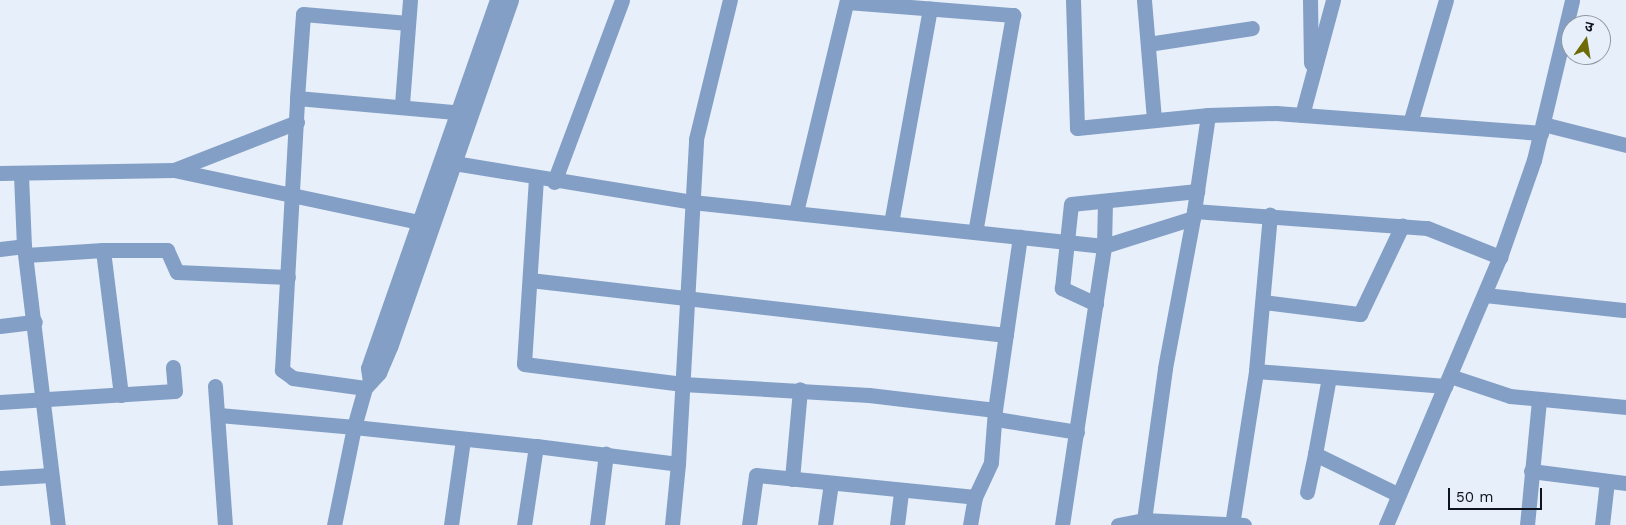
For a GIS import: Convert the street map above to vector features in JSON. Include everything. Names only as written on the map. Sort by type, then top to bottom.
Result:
[{"type":"street","points":[[402,104],[410,0]]},
{"type":"street","points":[[334,525],[354,427],[367,385],[368,368],[455,112],[497,0]]},
{"type":"street","points":[[367,385],[380,372],[390,347],[511,0]]},
{"type":"street","points":[[554,182],[622,0]]},
{"type":"street","points":[[672,525],[689,299],[696,139],[730,0]]},
{"type":"street","points":[[1073,0],[1077,128],[1208,115],[1302,115],[1410,123],[1542,128],[1626,145]]},
{"type":"street","points":[[1144,0],[1154,120]]},
{"type":"street","points":[[1310,0],[1312,84]]},
{"type":"street","points":[[1302,115],[1312,84],[1333,0]]},
{"type":"street","points":[[1410,123],[1446,0]]},
{"type":"street","points":[[1386,525],[1500,257],[1542,128],[1572,0]]},
{"type":"street","points":[[796,212],[847,1],[1013,15],[974,232]]},
{"type":"street","points":[[891,223],[930,9]]},
{"type":"street","points":[[367,385],[285,376],[288,277],[303,14],[408,23]]},
{"type":"street","points":[[1148,44],[1252,28]]},
{"type":"street","points":[[297,98],[402,104],[455,112]]},
{"type":"street","points":[[1144,520],[1165,368],[1194,214],[1208,115]]},
{"type":"street","points":[[174,170],[297,122]]},
{"type":"street","points":[[454,162],[554,182],[692,202],[1104,246],[1194,214],[1270,215],[1427,228],[1500,257]]},
{"type":"street","points":[[0,173],[21,175],[174,170],[293,198],[358,207],[418,222]]},
{"type":"street","points":[[21,175],[25,250],[58,525]]},
{"type":"street","points":[[536,178],[524,364],[683,384],[800,389],[995,414],[1077,432]]},
{"type":"street","points":[[1096,304],[1062,288],[1071,204],[1197,191]]},
{"type":"street","points":[[1062,525],[1104,246],[1105,201]]},
{"type":"street","points":[[1118,525],[1144,520],[1236,525],[1256,371],[1270,215]]},
{"type":"street","points":[[1263,302],[1360,314],[1402,226]]},
{"type":"street","points":[[970,525],[975,497],[992,462],[995,414],[1020,237]]},
{"type":"street","points":[[0,249],[167,250],[177,272],[288,277]]},
{"type":"street","points":[[103,250],[121,395]]},
{"type":"street","points":[[530,280],[1006,335]]},
{"type":"street","points":[[1485,295],[1625,306]]},
{"type":"street","points":[[0,326],[35,322]]},
{"type":"street","points":[[0,402],[175,391],[173,367]]},
{"type":"street","points":[[1256,371],[1329,377],[1448,381],[1499,394],[1539,400],[1626,407]]},
{"type":"street","points":[[1307,492],[1329,377]]},
{"type":"street","points":[[215,386],[219,415],[225,525]]},
{"type":"street","points":[[792,480],[800,389]]},
{"type":"street","points":[[1527,525],[1539,400]]},
{"type":"street","points":[[219,415],[536,446],[678,464]]},
{"type":"street","points":[[451,525],[463,440]]},
{"type":"street","points":[[524,525],[536,446]]},
{"type":"street","points":[[597,525],[606,454]]},
{"type":"street","points":[[1315,454],[1399,495]]},
{"type":"street","points":[[1531,472],[1626,483]]},
{"type":"street","points":[[0,478],[51,475]]},
{"type":"street","points":[[749,525],[756,475],[901,492],[975,497]]},
{"type":"street","points":[[1602,525],[1607,481]]},
{"type":"street","points":[[825,525],[831,483]]},
{"type":"street","points":[[897,525],[901,492]]}]
